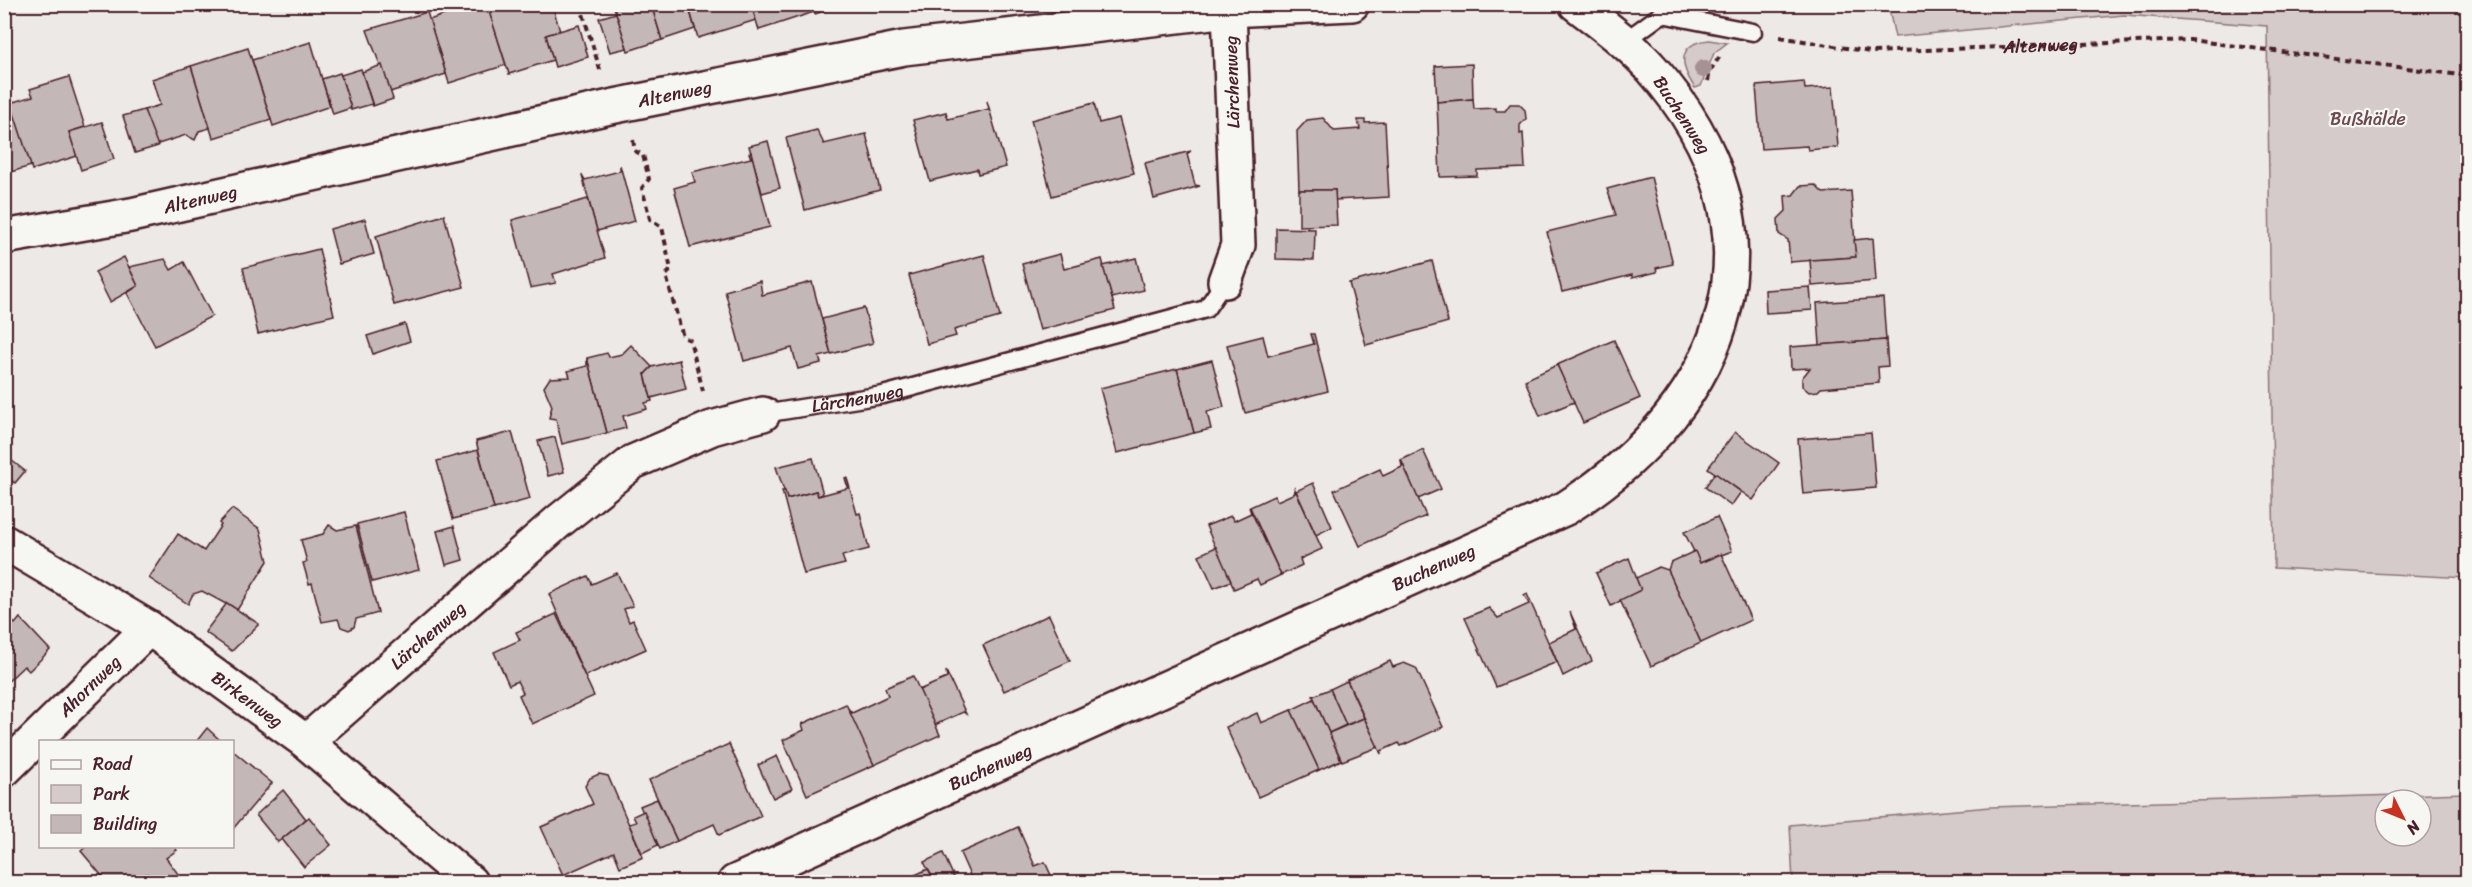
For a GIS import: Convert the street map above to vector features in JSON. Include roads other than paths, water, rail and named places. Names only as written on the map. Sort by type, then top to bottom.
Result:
[{"type":"street","name":"Altenweg","points":[[4,237],[131,215],[610,107],[904,48],[1229,10],[1352,4]]},
{"type":"street","name":"Buchenweg","points":[[735,882],[1566,508],[1602,485],[1633,459],[1664,427],[1696,381],[1719,325],[1728,288],[1732,247],[1726,205],[1710,157],[1671,93],[1625,41],[1576,4]]},
{"type":"street","name":"Lärchenweg","points":[[1226,281],[1238,245],[1229,10]]},
{"type":"street","name":"Lärchenweg","points":[[306,742],[559,521],[633,462],[712,428],[763,414]]},
{"type":"street","name":"Birkenweg","points":[[4,542],[149,628],[306,742],[470,882]]},
{"type":"street","name":"Ahornweg","points":[[4,770],[149,628]]},
{"type":"lane","points":[[1625,41],[1662,14],[1747,31]]},
{"type":"lane","name":"Lärchenweg","points":[[763,414],[883,395],[1206,309],[1226,281]]},
{"type":"park label","name":"Bußhälde","points":[[2368,119]]}]
